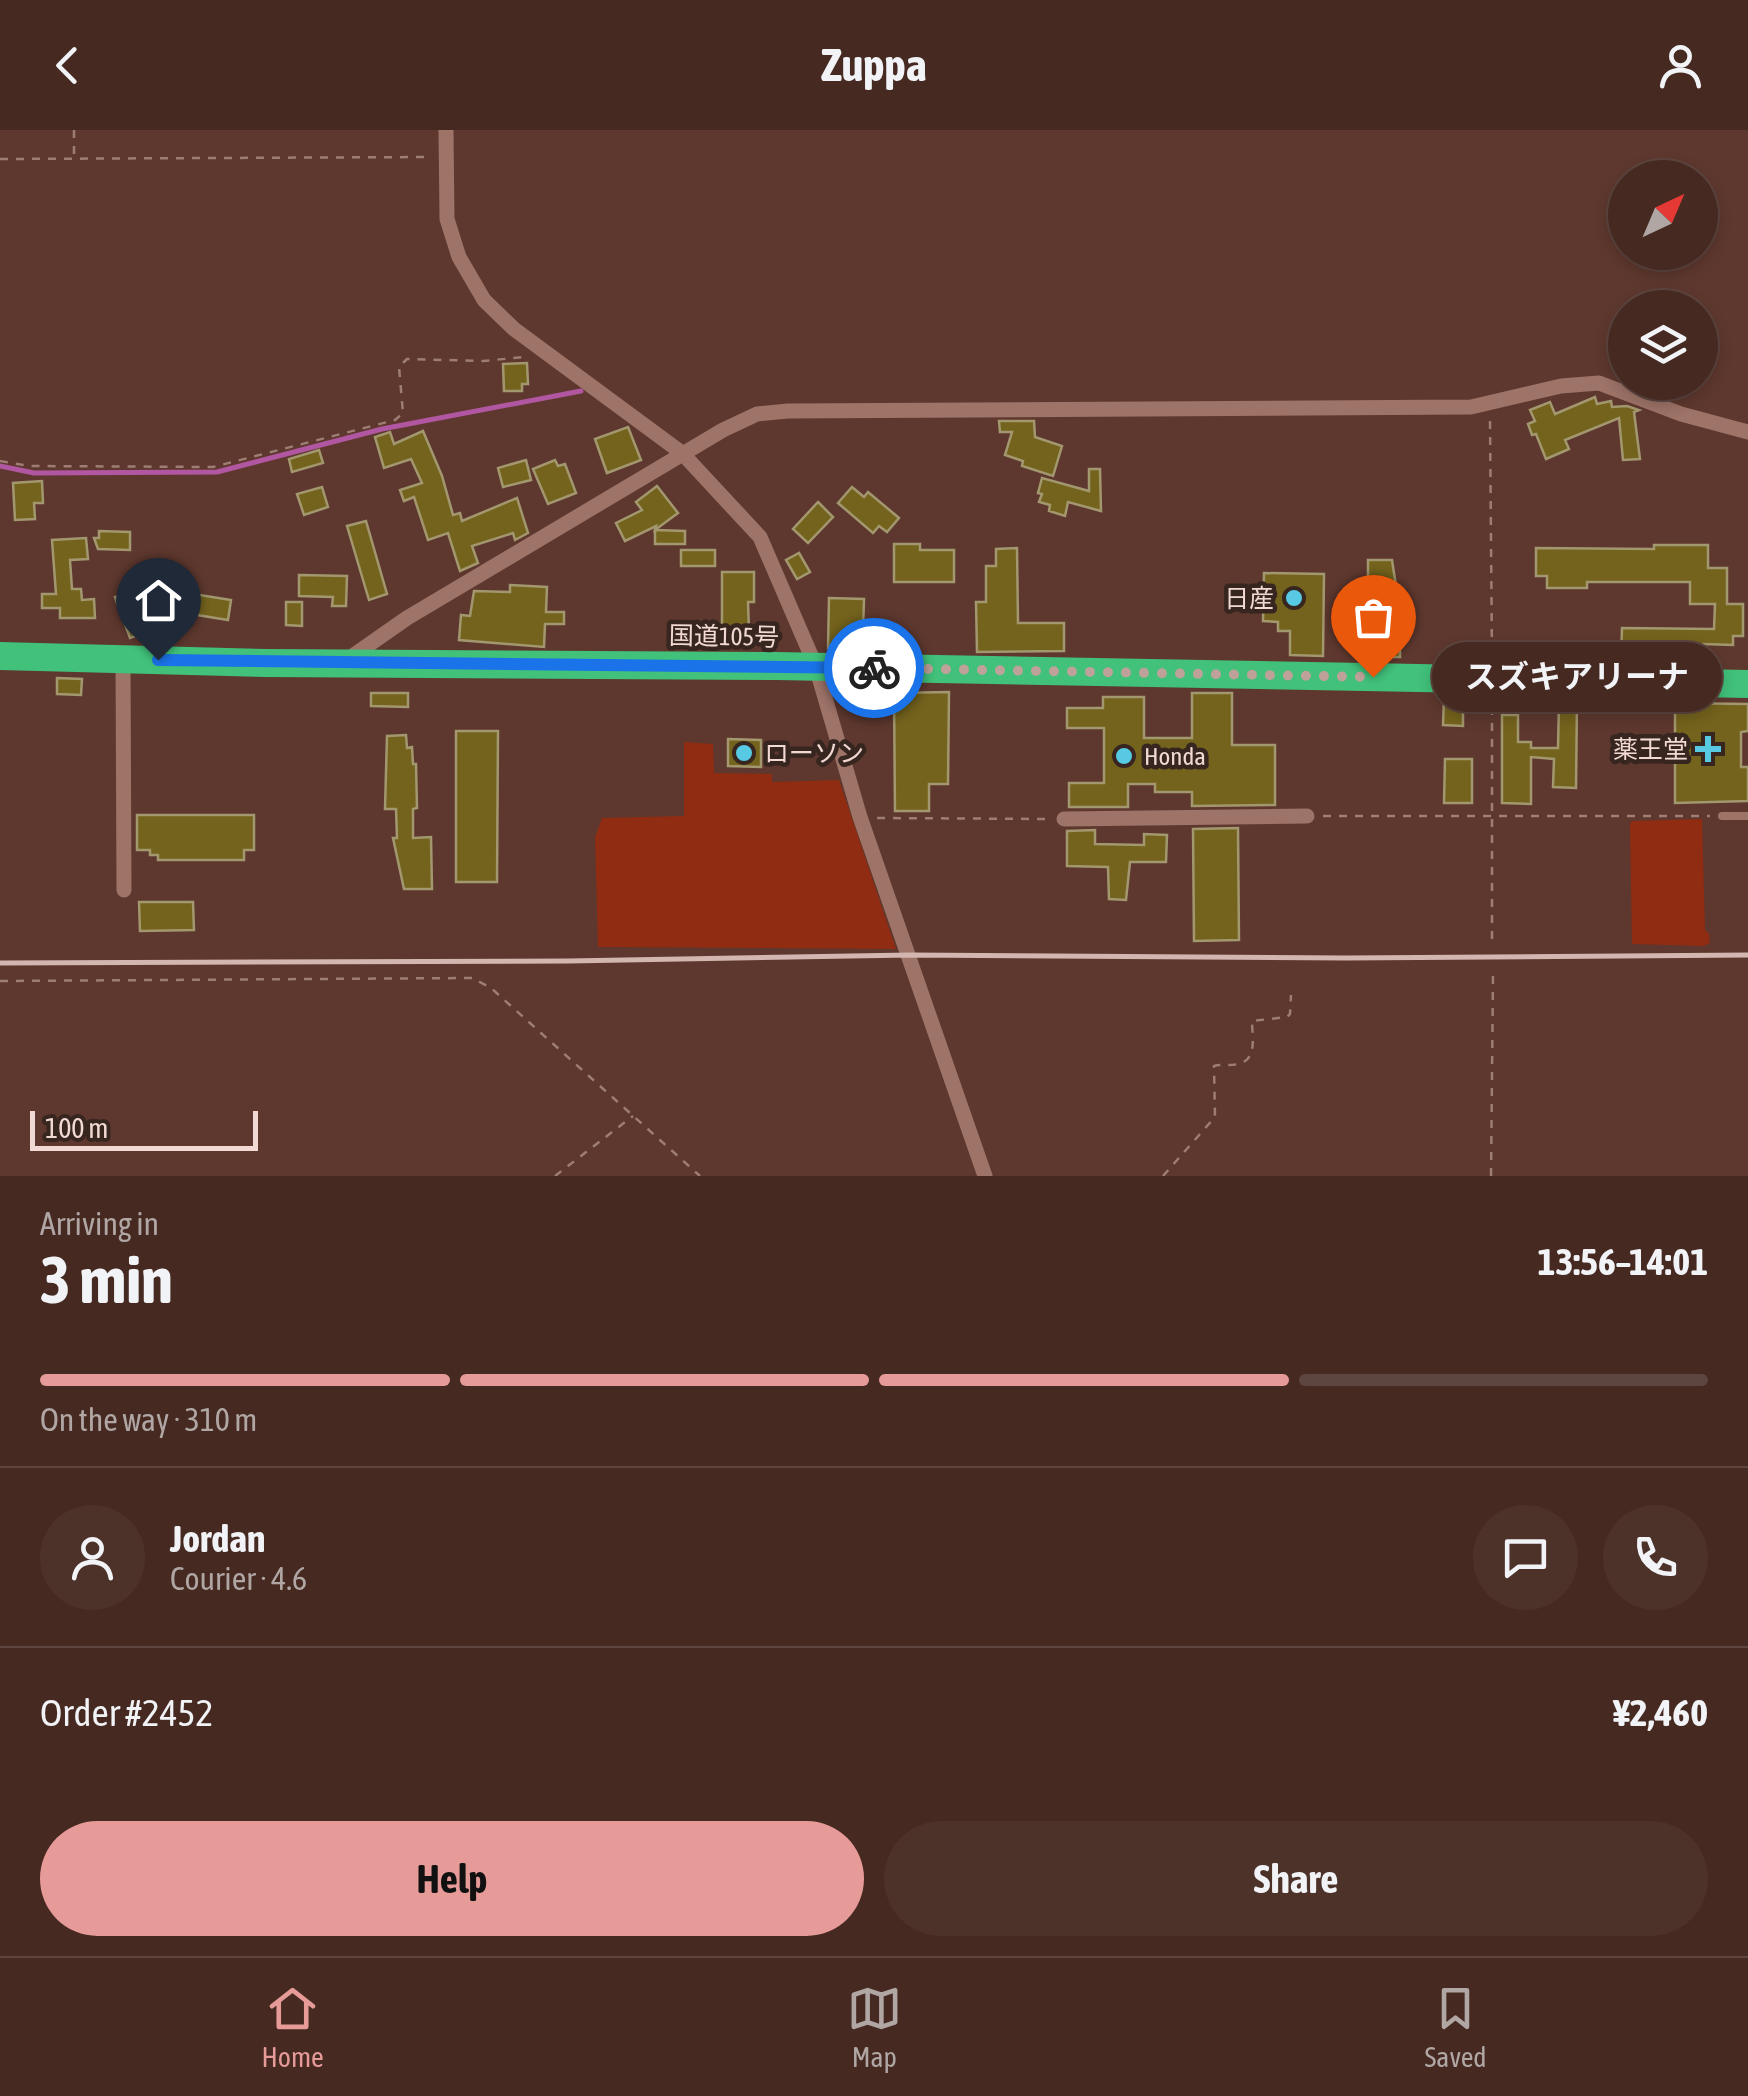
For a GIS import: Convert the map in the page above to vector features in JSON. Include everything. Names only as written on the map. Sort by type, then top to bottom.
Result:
[{"type":"highway","name":"国道105号","points":[[0,656],[1748,684]]},
{"type":"street","points":[[446,130],[447,219],[458,257],[484,300],[537,346],[682,454],[760,537],[816,667],[860,818],[985,1176]]},
{"type":"street","points":[[344,662],[424,608],[682,454],[757,414],[1471,407],[1561,386],[1599,383],[1682,414],[1748,432]]},
{"type":"street","points":[[123,659],[124,890]]},
{"type":"street","points":[[1064,819],[1307,816]]},
{"type":"lane","points":[[1722,816],[1748,816]]},
{"type":"path","points":[[74,130],[74,158]]},
{"type":"path","points":[[0,159],[446,157]]},
{"type":"path","points":[[0,461],[46,466],[213,468],[396,420],[403,413],[399,367],[407,359],[482,362],[527,357],[537,346]]},
{"type":"path","points":[[1490,404],[1492,939]]},
{"type":"path","points":[[1307,816],[1722,816]]},
{"type":"path","points":[[860,818],[1064,819]]},
{"type":"path","points":[[1491,1176],[1494,974]]},
{"type":"path","points":[[0,981],[472,978],[491,988],[700,1176]]},
{"type":"path","points":[[1163,1176],[1215,1117],[1214,1066],[1248,1060],[1252,1055],[1252,1021],[1287,1017],[1290,995]]},
{"type":"path","points":[[555,1176],[634,1115]]},
{"type":"shaded area","points":[[684,742],[713,744],[714,773],[772,774],[772,782],[839,780],[896,949],[598,947],[595,837],[602,818],[684,816]]},
{"type":"shaded area","points":[[1702,819],[1705,930],[1710,943],[1632,944],[1630,824]]},
{"type":"building","points":[[527,363],[528,384],[522,384],[522,391],[504,391],[503,364]]},
{"type":"building","points":[[1595,397],[1597,404],[1611,401],[1612,407],[1639,410],[1634,412],[1640,459],[1623,460],[1619,418],[1565,440],[1569,449],[1546,459],[1528,424],[1535,421],[1530,410],[1550,402],[1555,414]]},
{"type":"building","points":[[999,421],[1034,421],[1035,437],[1062,446],[1053,476],[1022,466],[1023,461],[1005,455],[1012,432],[1000,432]]},
{"type":"building","points":[[628,427],[641,460],[607,473],[595,439]]},
{"type":"building","points":[[423,431],[453,515],[460,513],[462,521],[517,498],[528,533],[515,540],[513,533],[472,546],[478,563],[460,571],[448,533],[428,540],[414,497],[404,501],[400,490],[422,483],[411,459],[384,468],[375,437],[390,432],[394,444]]},
{"type":"building","points":[[319,450],[323,463],[292,472],[289,459]]},
{"type":"building","points":[[526,460],[531,480],[503,487],[498,468]]},
{"type":"building","points":[[555,460],[558,466],[565,464],[576,493],[548,504],[533,469]]},
{"type":"building","points":[[1089,469],[1100,469],[1101,511],[1068,502],[1065,516],[1049,511],[1050,505],[1039,502],[1042,478],[1089,491]]},
{"type":"building","points":[[42,481],[43,503],[34,503],[35,519],[15,520],[13,483]]},
{"type":"building","points":[[657,486],[678,513],[655,530],[656,526],[625,541],[616,523],[642,510],[636,502]]},
{"type":"building","points":[[322,487],[328,507],[304,515],[297,494]]},
{"type":"building","points":[[852,487],[864,497],[868,492],[899,518],[887,532],[879,526],[873,533],[838,503]]},
{"type":"building","points":[[818,502],[833,517],[808,543],[793,529]]},
{"type":"building","points":[[366,521],[387,594],[369,600],[347,526]]},
{"type":"building","points":[[655,530],[685,531],[685,544],[655,544]]},
{"type":"building","points":[[99,531],[130,532],[130,550],[98,549],[94,538],[99,538]]},
{"type":"building","points":[[86,538],[88,559],[70,560],[72,589],[81,589],[82,600],[94,599],[95,618],[60,618],[60,608],[42,608],[42,594],[56,594],[52,540]]},
{"type":"building","points":[[894,544],[920,544],[920,550],[954,550],[954,582],[894,582]]},
{"type":"building","points":[[1654,545],[1708,545],[1708,568],[1727,568],[1727,604],[1743,604],[1743,636],[1733,636],[1733,645],[1703,644],[1703,660],[1621,659],[1622,628],[1714,629],[1715,604],[1690,604],[1690,582],[1587,582],[1587,588],[1547,588],[1547,576],[1536,576],[1536,548],[1654,549]]},
{"type":"building","points":[[1017,548],[1018,623],[1064,623],[1064,651],[977,652],[976,602],[986,602],[986,566],[996,566],[996,549]]},
{"type":"building","points":[[681,550],[715,550],[715,566],[681,566]]},
{"type":"building","points":[[799,553],[810,572],[797,579],[786,560]]},
{"type":"building","points":[[1368,560],[1392,560],[1396,586],[1400,586],[1401,630],[1405,630],[1400,657],[1365,657],[1364,586],[1368,586]]},
{"type":"building","points":[[722,572],[754,572],[754,602],[748,602],[749,631],[722,631]]},
{"type":"building","name":"日産","points":[[1264,573],[1324,574],[1323,656],[1290,655],[1290,631],[1278,631],[1278,622],[1263,621]]},
{"type":"building","points":[[299,575],[347,576],[346,606],[332,606],[333,597],[299,596]]},
{"type":"building","points":[[510,585],[547,587],[546,612],[564,612],[564,624],[545,624],[544,647],[459,640],[461,615],[470,616],[474,591],[510,592]]},
{"type":"building","points":[[133,591],[147,632],[130,638],[115,597]]},
{"type":"building","points":[[175,591],[231,600],[228,620],[172,611]]},
{"type":"building","points":[[829,598],[864,599],[863,630],[894,631],[893,649],[828,648]]},
{"type":"building","points":[[286,602],[302,602],[302,626],[286,625]]},
{"type":"building","points":[[57,678],[82,679],[81,695],[57,694]]},
{"type":"building","points":[[949,692],[948,784],[929,784],[929,811],[895,811],[894,693]]},
{"type":"building","points":[[371,693],[408,693],[408,707],[371,706]]},
{"type":"building","points":[[1192,693],[1232,693],[1232,745],[1275,745],[1275,805],[1192,806],[1192,792],[1155,792],[1155,784],[1128,784],[1128,807],[1069,807],[1069,783],[1104,783],[1104,728],[1067,728],[1067,708],[1103,708],[1103,697],[1144,697],[1144,738],[1192,738]]},
{"type":"building","points":[[1444,697],[1463,697],[1463,726],[1443,725]]},
{"type":"building","points":[[1559,700],[1577,700],[1576,788],[1553,787],[1554,759],[1531,757],[1531,804],[1502,803],[1502,715],[1518,715],[1518,742],[1531,742],[1531,748],[1558,748]]},
{"type":"building","name":"薬王堂","points":[[1675,703],[1748,704],[1748,731],[1741,732],[1741,767],[1748,767],[1748,801],[1675,803]]},
{"type":"building","points":[[456,731],[498,731],[497,882],[456,882]]},
{"type":"building","points":[[406,735],[407,748],[412,747],[416,764],[413,838],[431,837],[432,889],[404,889],[393,838],[397,838],[396,809],[385,809],[387,736]]},
{"type":"building","name":"ローソン","points":[[728,739],[761,740],[761,767],[728,766]]},
{"type":"building","points":[[1445,759],[1472,759],[1472,803],[1444,803]]},
{"type":"building","points":[[137,815],[254,815],[254,850],[244,850],[244,860],[158,860],[158,855],[150,855],[150,850],[137,850]]},
{"type":"building","points":[[1238,828],[1239,940],[1194,941],[1193,829]]},
{"type":"building","points":[[1095,830],[1095,844],[1144,845],[1144,834],[1167,835],[1166,862],[1130,862],[1126,900],[1109,899],[1108,867],[1067,866],[1067,831]]},
{"type":"building","points":[[139,902],[193,902],[194,930],[140,931]]},
{"type":"waterway","points":[[0,466],[34,473],[217,472],[382,429],[581,391]]},
{"type":"railway","points":[[0,963],[569,961],[910,955],[1748,955]]},
{"type":"way so far","points":[[874,668],[1373,677]]},
{"type":"place","name":"日産","points":[[1294,598]]},
{"type":"place","name":"スズキアリーナ","points":[[1373,677]]},
{"type":"place","name":"薬王堂","points":[[1708,749]]},
{"type":"place","name":"ローソン","points":[[744,753]]},
{"type":"place","name":"Honda","points":[[1124,756]]},
{"type":"route","points":[[158,660],[874,668]]}]
